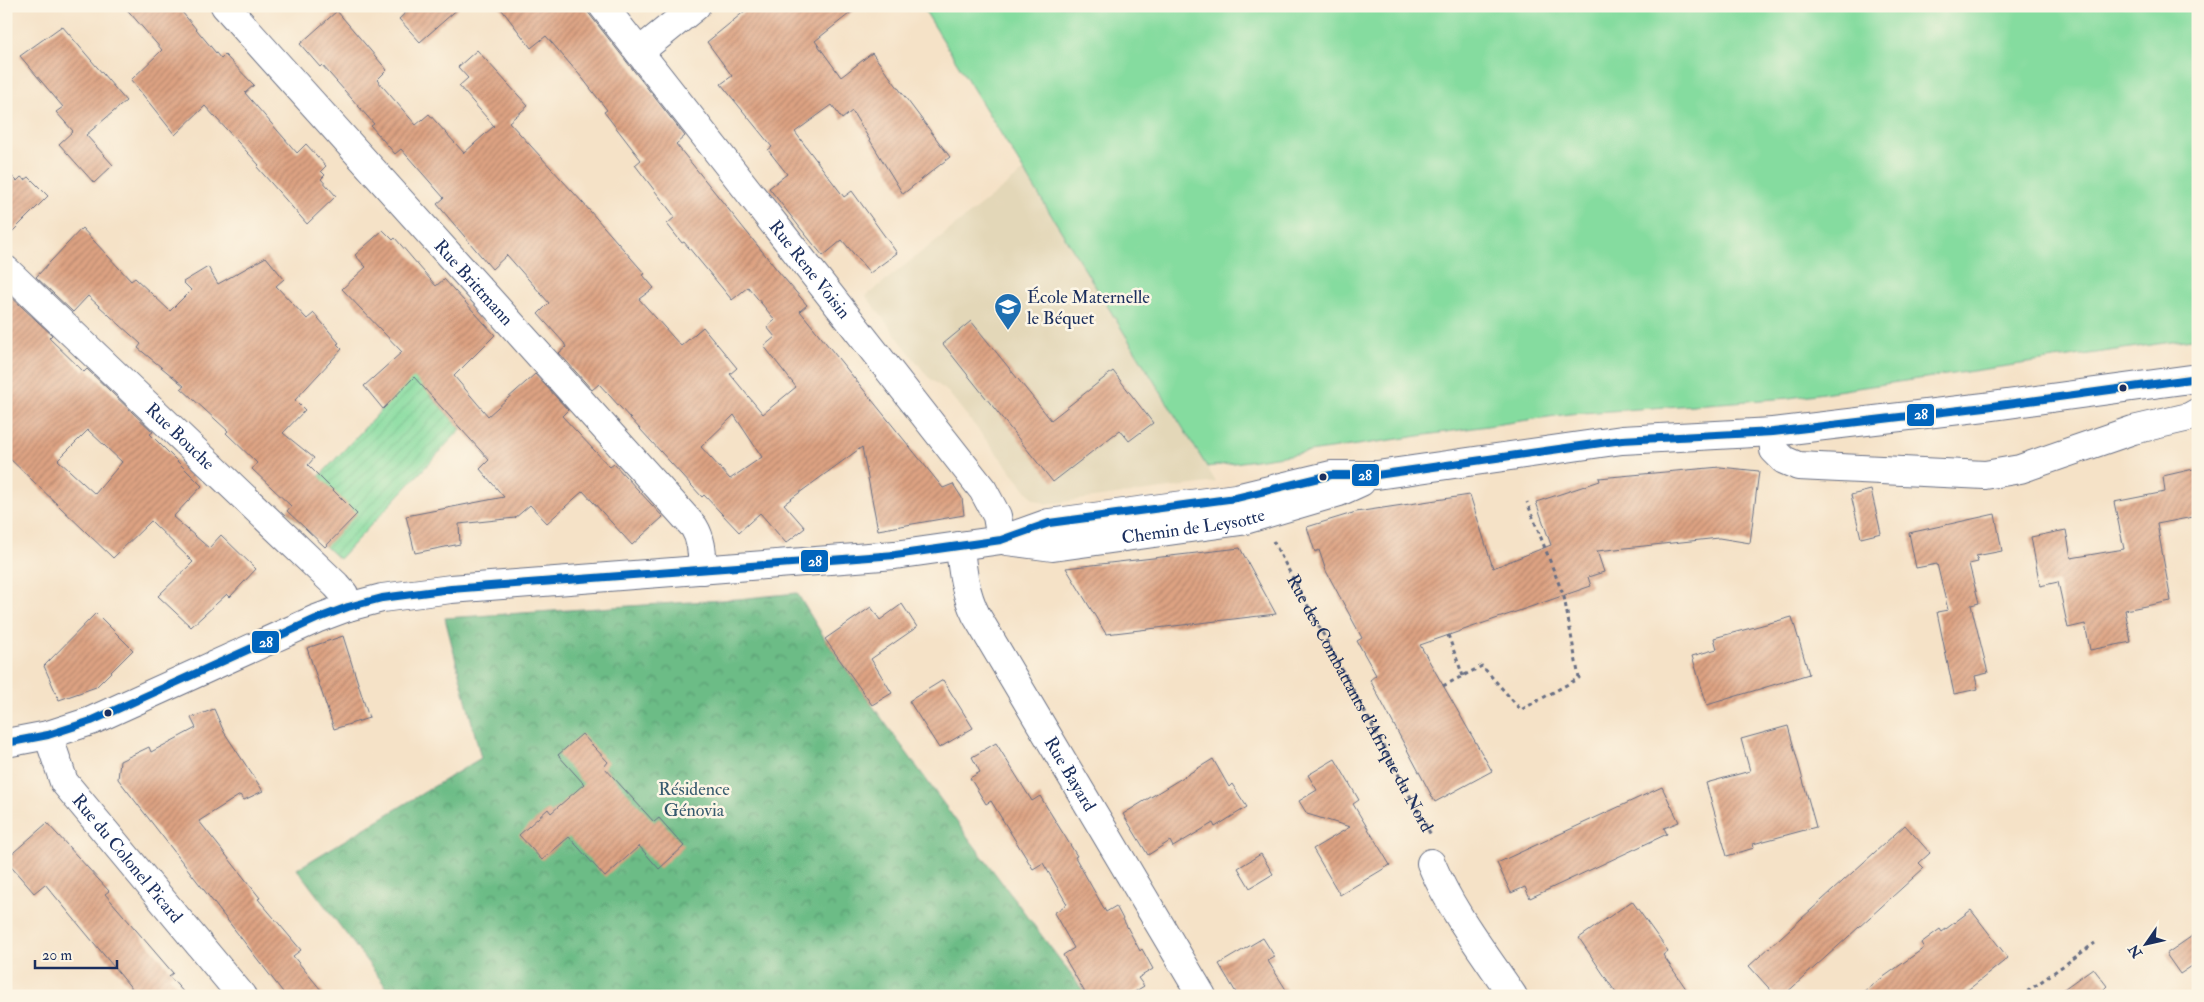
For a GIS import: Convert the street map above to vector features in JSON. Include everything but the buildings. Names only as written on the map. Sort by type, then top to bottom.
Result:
[{"type":"street","name":"Rue Brittmann","points":[[225,6],[694,527],[701,545],[703,570]]},
{"type":"street","name":"Rue Rene Voisin","points":[[603,6],[983,490],[997,516],[1001,540]]},
{"type":"street","points":[[639,52],[696,6]]},
{"type":"street","name":"Rue Bouche","points":[[6,270],[336,585],[344,594],[348,607]]},
{"type":"street","name":"Chemin de Leysotte","points":[[6,743],[48,735],[91,721],[316,620],[348,607],[382,598],[451,589],[853,559],[1001,540],[1053,547],[1241,517],[1339,492],[1377,475],[1622,440],[1773,432],[2198,378]]},
{"type":"street","points":[[1773,432],[1774,450],[1784,460],[1798,466],[1985,475],[2020,469],[2133,430],[2189,417],[2198,412]]},
{"type":"street","name":"Rue Bayard","points":[[960,546],[963,575],[970,602],[976,615],[1202,996]]},
{"type":"street","name":"Rue du Colonel Picard","points":[[48,735],[64,782],[242,996]]},
{"type":"street","points":[[1431,863],[1456,912],[1513,996]]},
{"type":"path","points":[[1443,686],[1482,666],[1521,710],[1579,678],[1564,597],[1527,502]]},
{"type":"path","name":"Rue des Combattants d'Afrique du Nord","points":[[1241,517],[1268,533],[1432,836],[1431,863]]},
{"type":"path","points":[[1448,635],[1463,676]]},
{"type":"path","points":[[2021,996],[2094,944]]},
{"type":"shaded area","points":[[922,6],[1852,6],[1144,365],[1216,482],[1047,504],[1033,499],[948,392],[928,377],[866,296],[1024,171]]},
{"type":"green space","points":[[922,6],[2198,6],[2198,338],[1789,398],[1569,414],[1207,467]]},
{"type":"green space","points":[[410,358],[431,396],[461,429],[339,559],[287,511],[389,402]]},
{"type":"green space","name":"Résidence Génovia","points":[[797,593],[825,639],[872,705],[1087,996],[393,996],[297,869],[481,758],[445,618],[737,599]]},
{"type":"transit line","name":"28","points":[[6,743],[48,735],[91,721],[316,619],[348,607],[382,598],[451,589],[895,555],[1001,540],[1049,523],[1236,498],[1331,475],[1377,475],[1622,440],[1773,432],[1985,407],[2198,378]]},
{"type":"place","name":"École Maternelle le Béquet","points":[[1008,331]]}]
